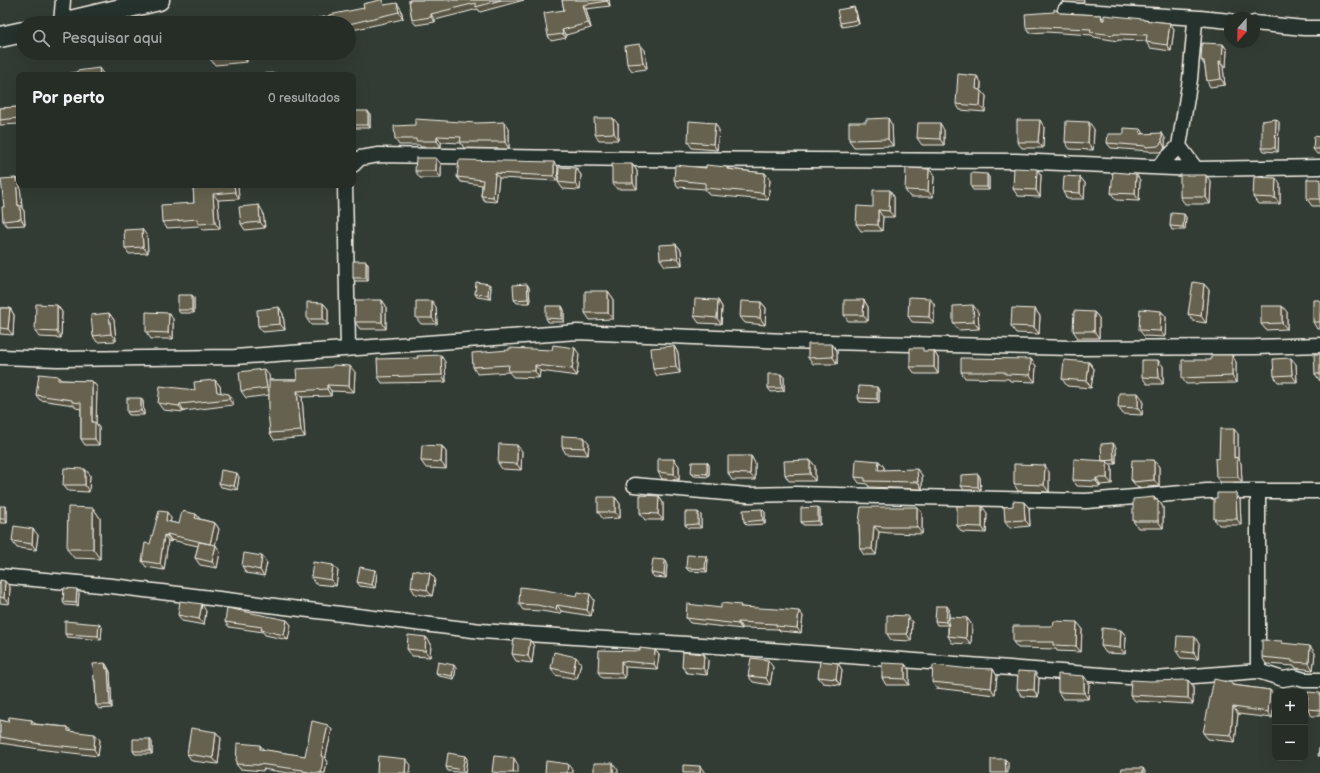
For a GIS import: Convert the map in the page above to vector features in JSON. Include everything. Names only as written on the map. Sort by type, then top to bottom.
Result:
[{"type":"main road","points":[[92,16],[159,0]]},
{"type":"main road","points":[[0,37],[16,34]]},
{"type":"street","points":[[62,16],[63,0]]},
{"type":"street","points":[[1065,10],[1224,20]]},
{"type":"street","points":[[1158,167],[1179,146],[1190,80],[1196,22],[1200,18]]},
{"type":"street","points":[[1260,24],[1320,28]]},
{"type":"street","points":[[1179,146],[1196,169]]},
{"type":"street","points":[[356,162],[360,158],[379,155],[635,159],[1016,161],[1196,169],[1320,167]]},
{"type":"street","points":[[345,188],[348,348]]},
{"type":"street","points":[[0,357],[58,359],[235,357],[577,332],[786,341],[1073,348],[1256,347],[1320,345]]},
{"type":"street","points":[[634,485],[748,495],[803,494],[1086,501],[1207,491],[1320,491]]},
{"type":"street","points":[[1258,491],[1258,671]]},
{"type":"street","points":[[0,576],[112,586],[481,631],[702,645],[1155,678],[1258,671],[1283,679],[1294,676],[1304,680],[1320,680]]},
{"type":"building","points":[[380,0],[382,0],[384,5],[397,3],[399,12],[356,22],[356,16],[329,16],[364,8],[363,4]]},
{"type":"building","points":[[409,0],[501,0],[476,7],[476,3],[431,14],[431,17],[412,20]]},
{"type":"building","points":[[562,0],[607,1],[583,5],[588,23],[562,30],[563,34],[548,36],[544,13],[564,10]]},
{"type":"building","points":[[854,7],[857,20],[840,23],[837,10]]},
{"type":"building","points":[[1054,9],[1060,13],[1101,15],[1102,20],[1104,20],[1104,15],[1170,23],[1167,45],[1146,42],[1147,35],[1114,35],[1090,32],[1091,29],[1041,27],[1026,28],[1025,14],[1054,12]]},
{"type":"building","points":[[1202,43],[1223,44],[1222,62],[1219,61],[1221,79],[1207,81],[1204,61],[1201,60]]},
{"type":"building","points":[[640,44],[643,63],[627,64],[625,46]]},
{"type":"building","points":[[99,68],[100,72],[77,72]]},
{"type":"building","points":[[958,74],[977,76],[976,89],[981,90],[980,106],[956,104]]},
{"type":"building","points":[[16,107],[16,118],[0,120],[0,108]]},
{"type":"building","points":[[356,111],[368,111],[368,125],[356,125]]},
{"type":"building","points":[[594,118],[613,118],[614,133],[595,134]]},
{"type":"building","points":[[888,118],[888,139],[849,140],[849,122],[866,122],[866,119]]},
{"type":"building","points":[[415,119],[477,123],[504,122],[505,142],[460,142],[461,137],[437,136],[437,141],[395,139],[394,126],[415,125]]},
{"type":"building","points":[[1276,119],[1275,148],[1262,148],[1262,121]]},
{"type":"building","points":[[1017,120],[1040,120],[1038,142],[1017,142]]},
{"type":"building","points":[[689,121],[715,123],[713,144],[688,142]]},
{"type":"building","points":[[1066,121],[1089,122],[1088,143],[1065,142]]},
{"type":"building","points":[[918,123],[940,123],[940,139],[917,138]]},
{"type":"building","points":[[1124,128],[1141,129],[1140,134],[1162,133],[1162,142],[1158,146],[1146,147],[1107,143],[1108,134],[1124,134]]},
{"type":"building","points":[[1314,136],[1320,137],[1320,149],[1313,149]]},
{"type":"building","points":[[416,158],[436,158],[436,171],[415,171]]},
{"type":"building","points":[[459,160],[554,162],[554,176],[495,173],[493,197],[481,196],[483,180],[457,177]]},
{"type":"building","points":[[612,164],[632,164],[633,183],[612,183]]},
{"type":"building","points":[[675,165],[706,168],[706,165],[765,173],[763,193],[705,188],[705,183],[674,180]]},
{"type":"building","points":[[559,167],[576,168],[575,184],[558,182]]},
{"type":"building","points":[[906,168],[929,169],[928,191],[905,190]]},
{"type":"building","points":[[1014,168],[1037,169],[1036,190],[1013,189]]},
{"type":"building","points":[[1113,172],[1136,174],[1135,194],[1111,193]]},
{"type":"building","points":[[971,173],[987,174],[987,187],[971,187]]},
{"type":"building","points":[[1180,175],[1206,175],[1206,197],[1180,197]]},
{"type":"building","points":[[1064,176],[1080,177],[1080,193],[1063,192]]},
{"type":"building","points":[[1254,177],[1276,178],[1275,198],[1253,197]]},
{"type":"building","points":[[16,178],[18,206],[20,205],[21,219],[3,221],[2,207],[4,207],[1,179]]},
{"type":"building","points":[[1307,179],[1320,179],[1320,199],[1307,199]]},
{"type":"building","points":[[193,188],[234,188],[235,192],[213,194],[215,223],[198,224],[198,219],[162,222],[161,205],[194,203]]},
{"type":"building","points":[[873,190],[890,190],[889,211],[878,210],[878,225],[856,224],[857,206],[873,207]]},
{"type":"building","points":[[259,205],[260,222],[241,224],[239,207]]},
{"type":"building","points":[[1171,213],[1184,214],[1183,227],[1170,226]]},
{"type":"building","points":[[142,229],[143,247],[125,248],[124,230]]},
{"type":"building","points":[[676,244],[678,258],[660,259],[659,245]]},
{"type":"building","points":[[353,261],[366,261],[366,278],[353,278]]},
{"type":"building","points":[[476,282],[489,284],[488,295],[475,294]]},
{"type":"building","points":[[1193,282],[1204,284],[1201,316],[1188,314]]},
{"type":"building","points":[[527,284],[528,299],[514,300],[513,285]]},
{"type":"building","points":[[585,291],[608,291],[608,313],[585,313]]},
{"type":"building","points":[[178,295],[192,295],[192,310],[178,310]]},
{"type":"building","points":[[909,297],[930,298],[929,317],[908,316]]},
{"type":"building","points":[[695,299],[718,300],[717,318],[694,316]]},
{"type":"building","points":[[355,300],[382,300],[382,322],[355,322]]},
{"type":"building","points":[[844,300],[864,300],[863,315],[844,315]]},
{"type":"building","points":[[1313,300],[1320,300],[1320,322],[1313,322]]},
{"type":"building","points":[[416,301],[432,301],[432,318],[416,318]]},
{"type":"building","points":[[741,301],[761,302],[760,318],[740,317]]},
{"type":"building","points":[[307,302],[323,303],[323,319],[307,319]]},
{"type":"building","points":[[36,304],[57,305],[57,332],[35,331]]},
{"type":"building","points":[[973,305],[974,322],[953,323],[953,306]]},
{"type":"building","points":[[546,306],[562,306],[562,319],[546,318]]},
{"type":"building","points":[[1261,306],[1282,306],[1282,323],[1261,324]]},
{"type":"building","points":[[279,307],[280,324],[258,326],[257,310]]},
{"type":"building","points":[[0,308],[10,308],[8,329],[0,328]]},
{"type":"building","points":[[1012,308],[1035,309],[1034,327],[1011,326]]},
{"type":"building","points":[[1140,309],[1161,311],[1160,331],[1139,330]]},
{"type":"building","points":[[1074,311],[1094,312],[1094,331],[1073,331]]},
{"type":"building","points":[[146,312],[169,313],[168,333],[146,332]]},
{"type":"building","points":[[109,313],[111,334],[93,336],[91,315]]},
{"type":"building","points":[[808,344],[832,344],[833,357],[808,358]]},
{"type":"building","points":[[553,345],[575,348],[572,369],[535,365],[535,371],[508,371],[509,365],[473,367],[472,353],[509,350],[509,348],[552,350]]},
{"type":"building","points":[[674,346],[676,367],[653,369],[651,348]]},
{"type":"building","points":[[910,348],[923,348],[923,351],[934,351],[934,367],[910,367]]},
{"type":"building","points":[[1314,354],[1320,354],[1320,374],[1315,374]]},
{"type":"building","points":[[441,355],[442,375],[378,377],[377,359],[418,358],[417,356]]},
{"type":"building","points":[[1211,355],[1232,355],[1232,376],[1182,378],[1182,360],[1211,360]]},
{"type":"building","points":[[961,358],[1031,359],[1030,375],[1005,374],[1005,372],[961,372]]},
{"type":"building","points":[[1291,358],[1292,375],[1274,376],[1273,359]]},
{"type":"building","points":[[1064,360],[1089,362],[1087,381],[1062,379]]},
{"type":"building","points":[[1142,360],[1158,360],[1159,378],[1142,377]]},
{"type":"building","points":[[333,365],[350,366],[349,386],[327,385],[327,389],[297,391],[301,431],[270,433],[268,411],[269,380],[297,380],[296,369],[332,367]]},
{"type":"building","points":[[264,369],[267,388],[241,391],[239,372]]},
{"type":"building","points":[[39,374],[58,376],[58,380],[92,381],[92,422],[95,422],[95,439],[81,439],[81,403],[72,402],[72,400],[36,395]]},
{"type":"building","points":[[768,374],[781,374],[782,388],[768,388]]},
{"type":"building","points":[[215,380],[217,392],[229,394],[229,399],[180,404],[179,406],[158,403],[160,386],[195,390],[194,382]]},
{"type":"building","points":[[859,386],[877,387],[877,399],[858,398]]},
{"type":"building","points":[[1119,393],[1138,393],[1138,408],[1118,407]]},
{"type":"building","points":[[127,398],[141,398],[141,411],[127,412]]},
{"type":"building","points":[[1220,429],[1234,429],[1234,458],[1237,457],[1238,477],[1216,477],[1215,459],[1219,458]]},
{"type":"building","points":[[562,436],[584,437],[584,448],[562,447]]},
{"type":"building","points":[[1113,443],[1114,460],[1102,461],[1101,444]]},
{"type":"building","points":[[499,444],[517,445],[517,464],[498,463]]},
{"type":"building","points":[[422,445],[442,446],[441,462],[421,461]]},
{"type":"building","points":[[728,456],[751,456],[750,474],[728,473]]},
{"type":"building","points":[[658,459],[674,459],[674,474],[658,472]]},
{"type":"building","points":[[856,459],[879,461],[878,470],[917,469],[918,482],[865,481],[865,478],[855,477]]},
{"type":"building","points":[[1074,459],[1107,461],[1107,478],[1096,478],[1096,481],[1073,480]]},
{"type":"building","points":[[810,460],[810,474],[785,475],[784,461]]},
{"type":"building","points":[[1132,460],[1154,460],[1154,480],[1133,482],[1133,480],[1131,480]]},
{"type":"building","points":[[692,462],[707,462],[707,474],[691,473]]},
{"type":"building","points":[[1014,464],[1045,465],[1044,485],[1014,484]]},
{"type":"building","points":[[64,468],[85,469],[85,485],[63,485]]},
{"type":"building","points":[[221,470],[237,473],[234,486],[219,483]]},
{"type":"building","points":[[978,474],[978,487],[961,486],[961,475]]},
{"type":"building","points":[[1217,493],[1236,493],[1237,519],[1214,519],[1214,498],[1217,498]]},
{"type":"building","points":[[640,495],[659,496],[658,514],[640,513]]},
{"type":"building","points":[[598,497],[615,497],[615,512],[598,512]]},
{"type":"building","points":[[1154,497],[1154,500],[1158,500],[1158,521],[1133,521],[1133,499]]},
{"type":"building","points":[[1013,501],[1024,502],[1025,520],[1005,521],[1004,507],[1013,506]]},
{"type":"building","points":[[0,506],[5,506],[5,519],[0,519]]},
{"type":"building","points":[[957,506],[982,506],[982,527],[957,526]]},
{"type":"building","points":[[68,507],[93,508],[93,549],[67,549]]},
{"type":"building","points":[[818,507],[818,521],[801,522],[801,508]]},
{"type":"building","points":[[861,507],[917,507],[917,527],[874,526],[872,549],[860,549],[859,522]]},
{"type":"building","points":[[762,509],[763,520],[744,522],[743,510]]},
{"type":"building","points":[[159,511],[167,512],[166,521],[179,524],[182,511],[196,514],[195,518],[215,523],[210,544],[167,534],[167,536],[164,535],[160,564],[142,561],[145,543],[150,544]]},
{"type":"building","points":[[685,512],[698,512],[698,524],[685,525]]},
{"type":"building","points":[[14,526],[33,529],[32,544],[12,541]]},
{"type":"building","points":[[199,542],[216,545],[212,562],[195,558]]},
{"type":"building","points":[[244,553],[262,556],[260,570],[242,566]]},
{"type":"building","points":[[687,555],[706,556],[705,569],[686,568]]},
{"type":"building","points":[[653,559],[665,560],[664,575],[651,573]]},
{"type":"building","points":[[313,562],[333,565],[331,580],[311,577]]},
{"type":"building","points":[[360,567],[375,570],[372,585],[357,582]]},
{"type":"building","points":[[413,570],[430,573],[427,590],[411,587]]},
{"type":"building","points":[[0,580],[5,581],[4,598],[0,597]]},
{"type":"building","points":[[520,587],[577,596],[578,592],[590,594],[587,610],[557,605],[556,609],[537,605],[519,604]]},
{"type":"building","points":[[64,588],[77,589],[76,603],[63,602]]},
{"type":"building","points":[[180,601],[202,604],[199,619],[178,615]]},
{"type":"building","points":[[721,603],[741,605],[740,607],[799,611],[797,628],[776,626],[776,624],[738,622],[738,624],[686,618],[687,604],[721,608]]},
{"type":"building","points":[[936,606],[947,606],[946,622],[935,621]]},
{"type":"building","points":[[227,608],[287,620],[284,635],[261,630],[262,627],[225,622]]},
{"type":"building","points":[[887,615],[908,616],[907,634],[887,634]]},
{"type":"building","points":[[949,617],[967,618],[966,638],[948,636]]},
{"type":"building","points":[[65,621],[99,624],[98,636],[65,634]]},
{"type":"building","points":[[1054,621],[1077,622],[1076,646],[1053,645],[1053,642],[1013,642],[1013,626],[1053,626]]},
{"type":"building","points":[[1102,628],[1121,630],[1120,648],[1101,646]]},
{"type":"building","points":[[408,635],[426,637],[425,651],[407,649]]},
{"type":"building","points":[[1177,636],[1195,637],[1194,653],[1176,651]]},
{"type":"building","points":[[514,638],[530,640],[528,656],[512,654]]},
{"type":"building","points":[[1262,640],[1282,641],[1282,643],[1310,646],[1309,663],[1262,657]]},
{"type":"building","points":[[640,648],[655,650],[654,664],[621,661],[621,673],[598,672],[599,650],[640,651]]},
{"type":"building","points":[[554,652],[576,657],[573,673],[551,668]]},
{"type":"building","points":[[683,652],[704,654],[703,668],[682,667]]},
{"type":"building","points":[[751,658],[768,660],[766,678],[748,676]]},
{"type":"building","points":[[820,661],[838,663],[836,679],[818,677]]},
{"type":"building","points":[[438,662],[454,665],[452,676],[436,673]]},
{"type":"building","points":[[105,663],[106,669],[108,668],[110,705],[96,705],[93,664]]},
{"type":"building","points":[[882,663],[905,664],[905,679],[882,678]]},
{"type":"building","points":[[933,665],[971,669],[993,669],[991,688],[932,682]]},
{"type":"building","points":[[1018,671],[1035,672],[1034,690],[1017,689]]},
{"type":"building","points":[[1058,674],[1084,676],[1084,693],[1058,692]]},
{"type":"building","points":[[1214,679],[1232,683],[1232,685],[1270,690],[1268,712],[1233,707],[1231,735],[1203,733]]},
{"type":"building","points":[[1131,680],[1188,680],[1188,698],[1130,695]]},
{"type":"building","points":[[1308,692],[1320,693],[1320,710],[1308,709]]},
{"type":"building","points":[[9,717],[32,720],[31,724],[68,727],[68,731],[95,734],[94,749],[41,744],[0,737],[0,720],[8,722]]},
{"type":"building","points":[[312,721],[328,725],[321,756],[323,757],[321,773],[259,764],[236,764],[237,743],[260,745],[260,749],[305,756]]},
{"type":"building","points":[[191,728],[216,732],[213,758],[187,754]]},
{"type":"building","points":[[133,739],[150,739],[150,751],[133,751]]},
{"type":"building","points":[[1320,742],[1320,756],[1318,756]]},
{"type":"building","points":[[448,753],[465,756],[462,770],[446,767]]},
{"type":"building","points":[[378,756],[406,759],[405,773],[377,773]]},
{"type":"building","points":[[494,756],[514,758],[513,773],[492,772]]},
{"type":"building","points":[[991,759],[1005,759],[1006,773],[991,773]]},
{"type":"building","points":[[546,761],[568,764],[567,773],[545,773]]},
{"type":"building","points":[[594,763],[613,763],[613,773],[594,773]]},
{"type":"building","points":[[683,765],[700,766],[700,773],[683,773]]},
{"type":"building","points":[[1122,768],[1143,768],[1143,773],[1121,773]]}]
